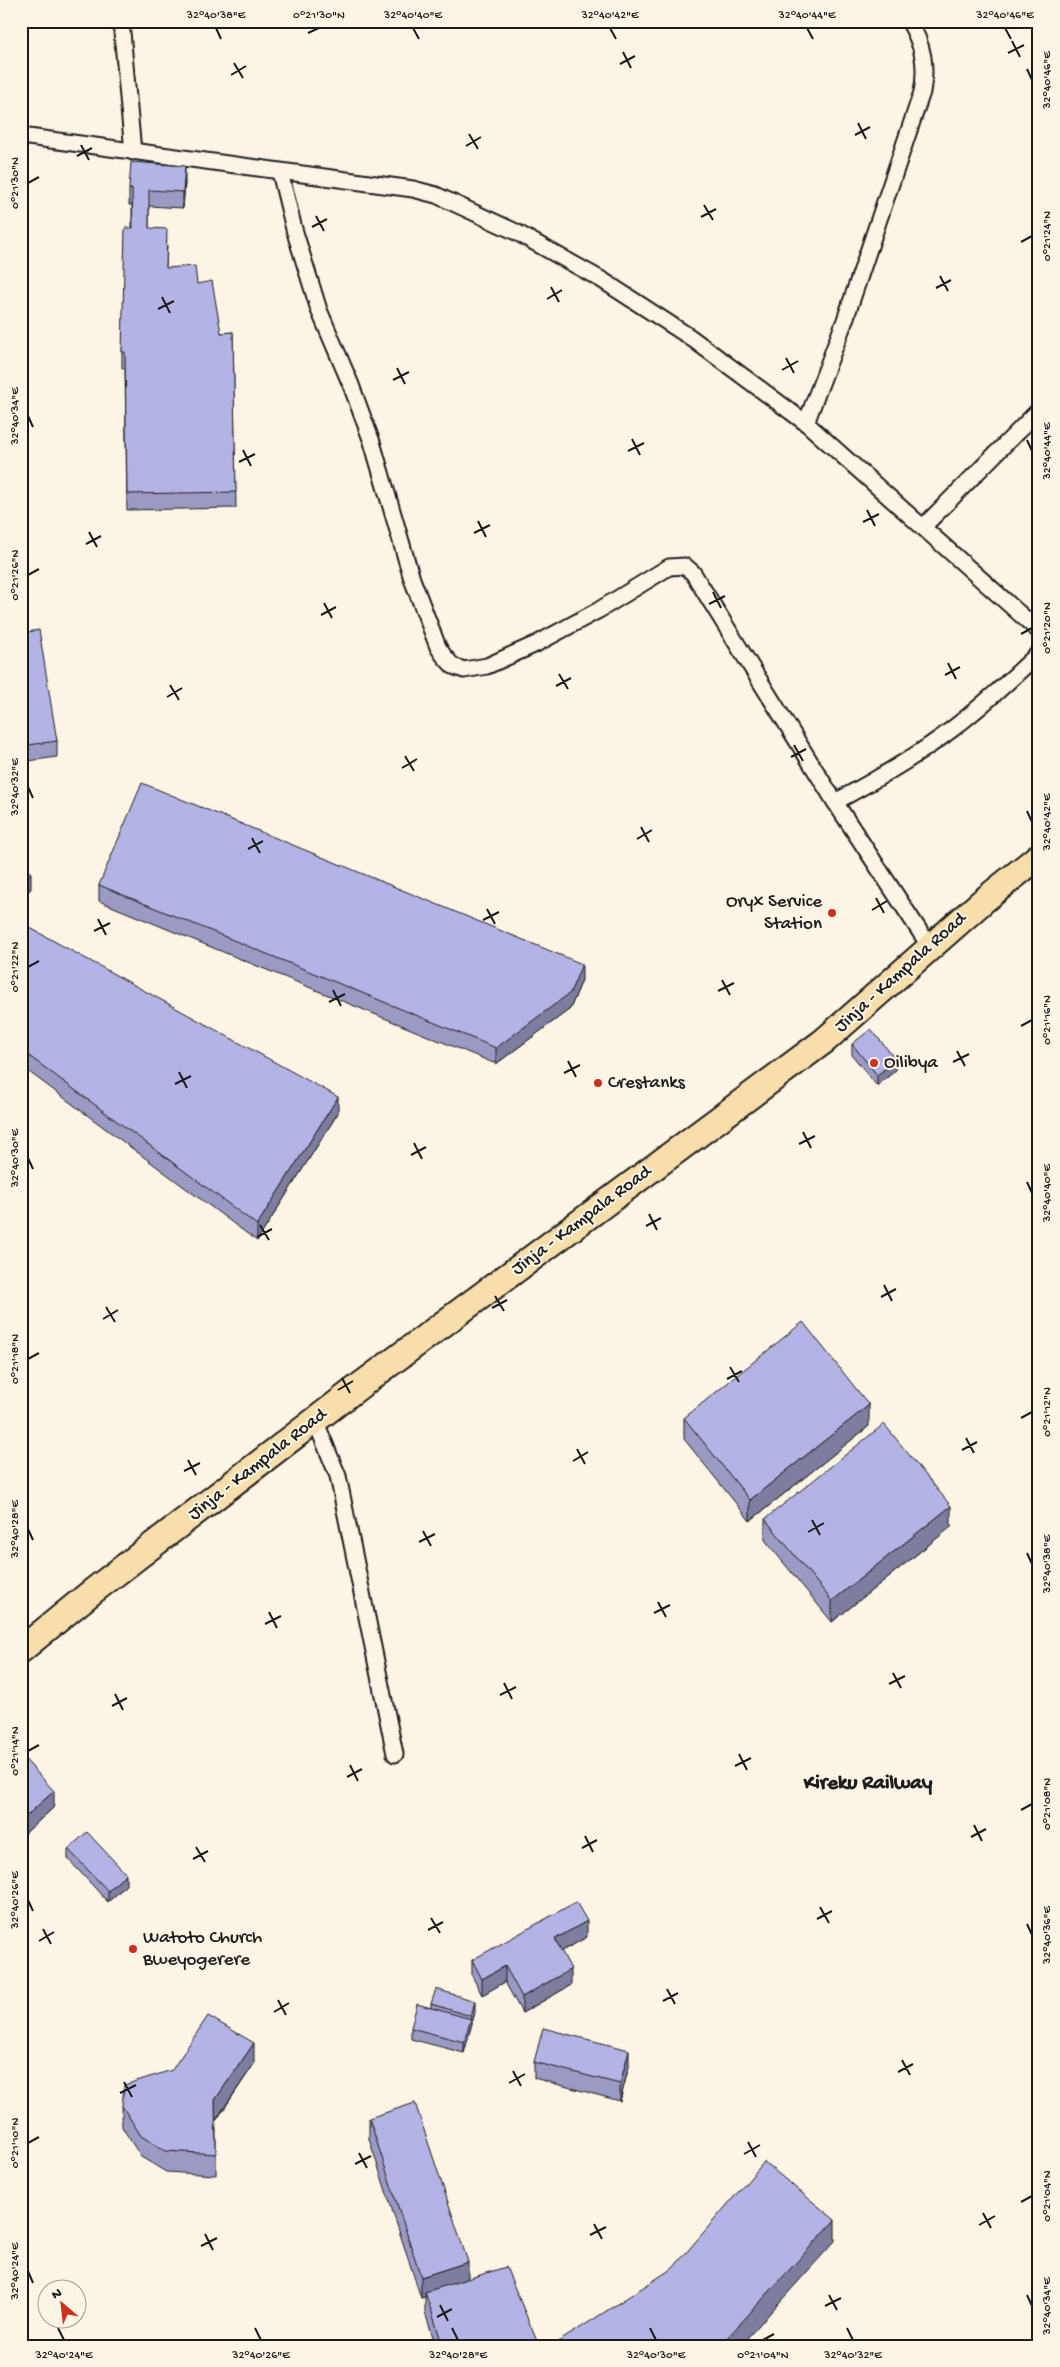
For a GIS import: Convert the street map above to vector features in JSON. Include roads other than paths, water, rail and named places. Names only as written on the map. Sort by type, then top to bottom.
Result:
[{"type":"highway","name":"Jinja - Kampala Road","points":[[21,1650],[93,1591],[315,1420],[824,1042],[983,901],[1039,856]]},
{"type":"street","points":[[121,21],[134,152]]},
{"type":"street","points":[[806,422],[844,320],[922,92],[925,77],[924,52],[909,21]]},
{"type":"street","points":[[21,136],[413,189],[436,195],[516,232],[602,280],[690,337],[806,422],[1039,630]]},
{"type":"street","points":[[280,172],[294,228],[319,310],[361,409],[412,579],[444,656],[453,666],[464,670],[488,666],[536,644],[599,610],[669,567],[685,566],[693,573],[835,802],[930,947]]},
{"type":"street","points":[[923,527],[1039,410]]},
{"type":"street","points":[[835,802],[866,785],[943,736],[995,694],[1039,653]]},
{"type":"street","points":[[315,1420],[338,1476],[395,1754]]},
{"type":"place","name":"Oryx Service Station","points":[[832,913]]},
{"type":"place","name":"Oilibya","points":[[874,1063]]},
{"type":"place","name":"Crestanks","points":[[598,1083]]},
{"type":"place","name":"Watoto Church Bweyogerere","points":[[133,1949]]},
{"type":"district","name":"Kireku Railway","points":[[868,1784]]}]
